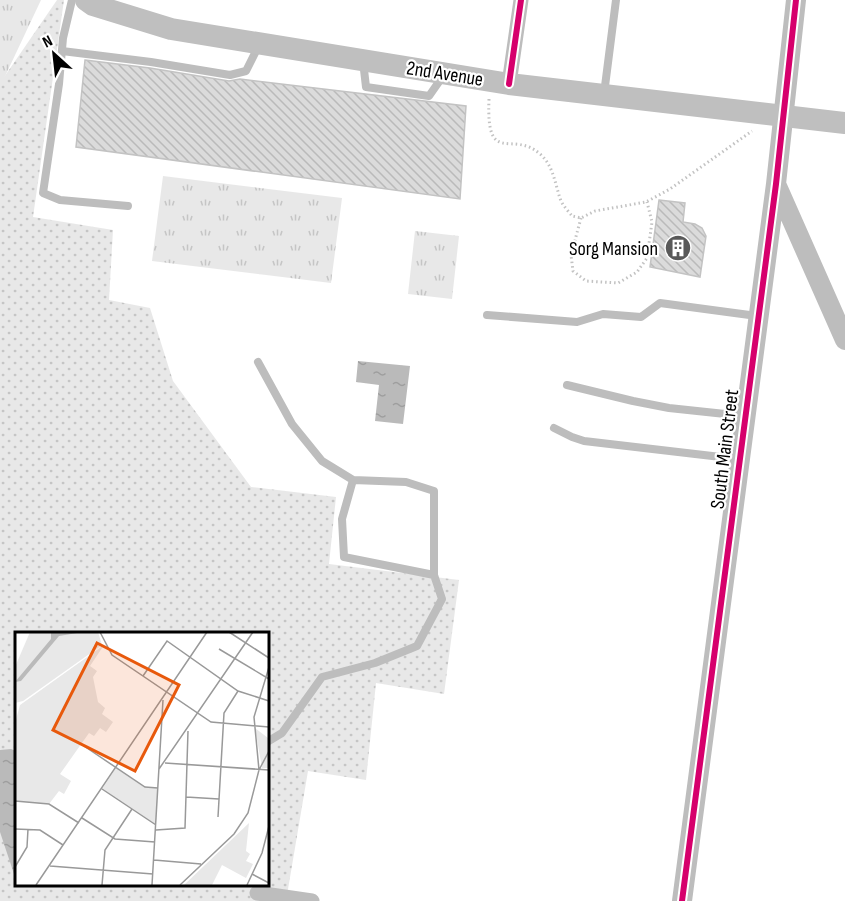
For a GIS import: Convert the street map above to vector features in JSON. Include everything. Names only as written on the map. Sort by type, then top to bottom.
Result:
[{"type":"main road","name":"2nd Avenue","points":[[86,0],[93,5],[171,29],[445,73],[499,89],[604,94],[845,123]]},
{"type":"street","points":[[499,89],[520,0]]},
{"type":"street","name":"South Main Street","points":[[682,901],[776,184],[796,0]]},
{"type":"street","points":[[776,184],[845,340]]},
{"type":"street","points":[[255,889],[312,901]]},
{"type":"lane","points":[[72,0],[62,51],[43,193],[60,200],[128,206]]},
{"type":"lane","points":[[604,94],[616,0]]},
{"type":"lane","points":[[62,51],[152,62],[230,75],[246,71],[260,43]]},
{"type":"lane","points":[[487,315],[577,322],[603,314],[641,317],[660,303],[759,316]]},
{"type":"lane","points":[[258,362],[292,424],[322,461],[353,480],[406,482],[434,491],[434,575],[442,599],[417,646],[375,663],[322,677],[282,733],[268,741]]},
{"type":"lane","points":[[567,385],[669,408],[746,416]]},
{"type":"lane","points":[[554,428],[584,441],[740,460]]},
{"type":"lane","points":[[353,480],[342,519],[345,557],[434,575]]},
{"type":"path","points":[[499,89],[488,122],[493,136],[504,144],[526,146],[541,154],[553,172],[562,203],[572,216],[580,218],[595,211],[646,202],[670,189],[753,130]]},
{"type":"path","points":[[580,218],[571,255],[573,272],[586,281],[618,283],[637,272],[647,258],[652,222],[646,202]]},
{"type":"green space","points":[[0,0],[41,0],[0,87]]},
{"type":"green space","points":[[57,0],[64,0],[33,217],[113,230],[109,300],[150,308],[173,381],[251,487],[336,497],[329,564],[459,580],[444,694],[376,683],[366,780],[308,771],[286,901],[0,901],[0,83]]},
{"type":"green space","points":[[163,176],[342,198],[331,283],[152,261]]},
{"type":"green space","points":[[415,231],[459,236],[452,299],[408,294]]},
{"type":"water","points":[[358,361],[410,366],[403,424],[375,421],[379,385],[356,382]]},
{"type":"water","points":[[0,750],[15,751],[15,877],[0,832]]},
{"type":"building","points":[[85,60],[229,81],[240,79],[466,106],[460,199],[76,147]]},
{"type":"building","name":"Sorg Mansion","points":[[659,200],[685,203],[683,222],[702,228],[706,236],[700,277],[650,267]]},
{"type":"cycle path","points":[[509,84],[521,0]]},
{"type":"cycle path","points":[[682,901],[776,184],[796,0]]},
{"type":"place","name":"Sorg Mansion","points":[[678,248]]}]
